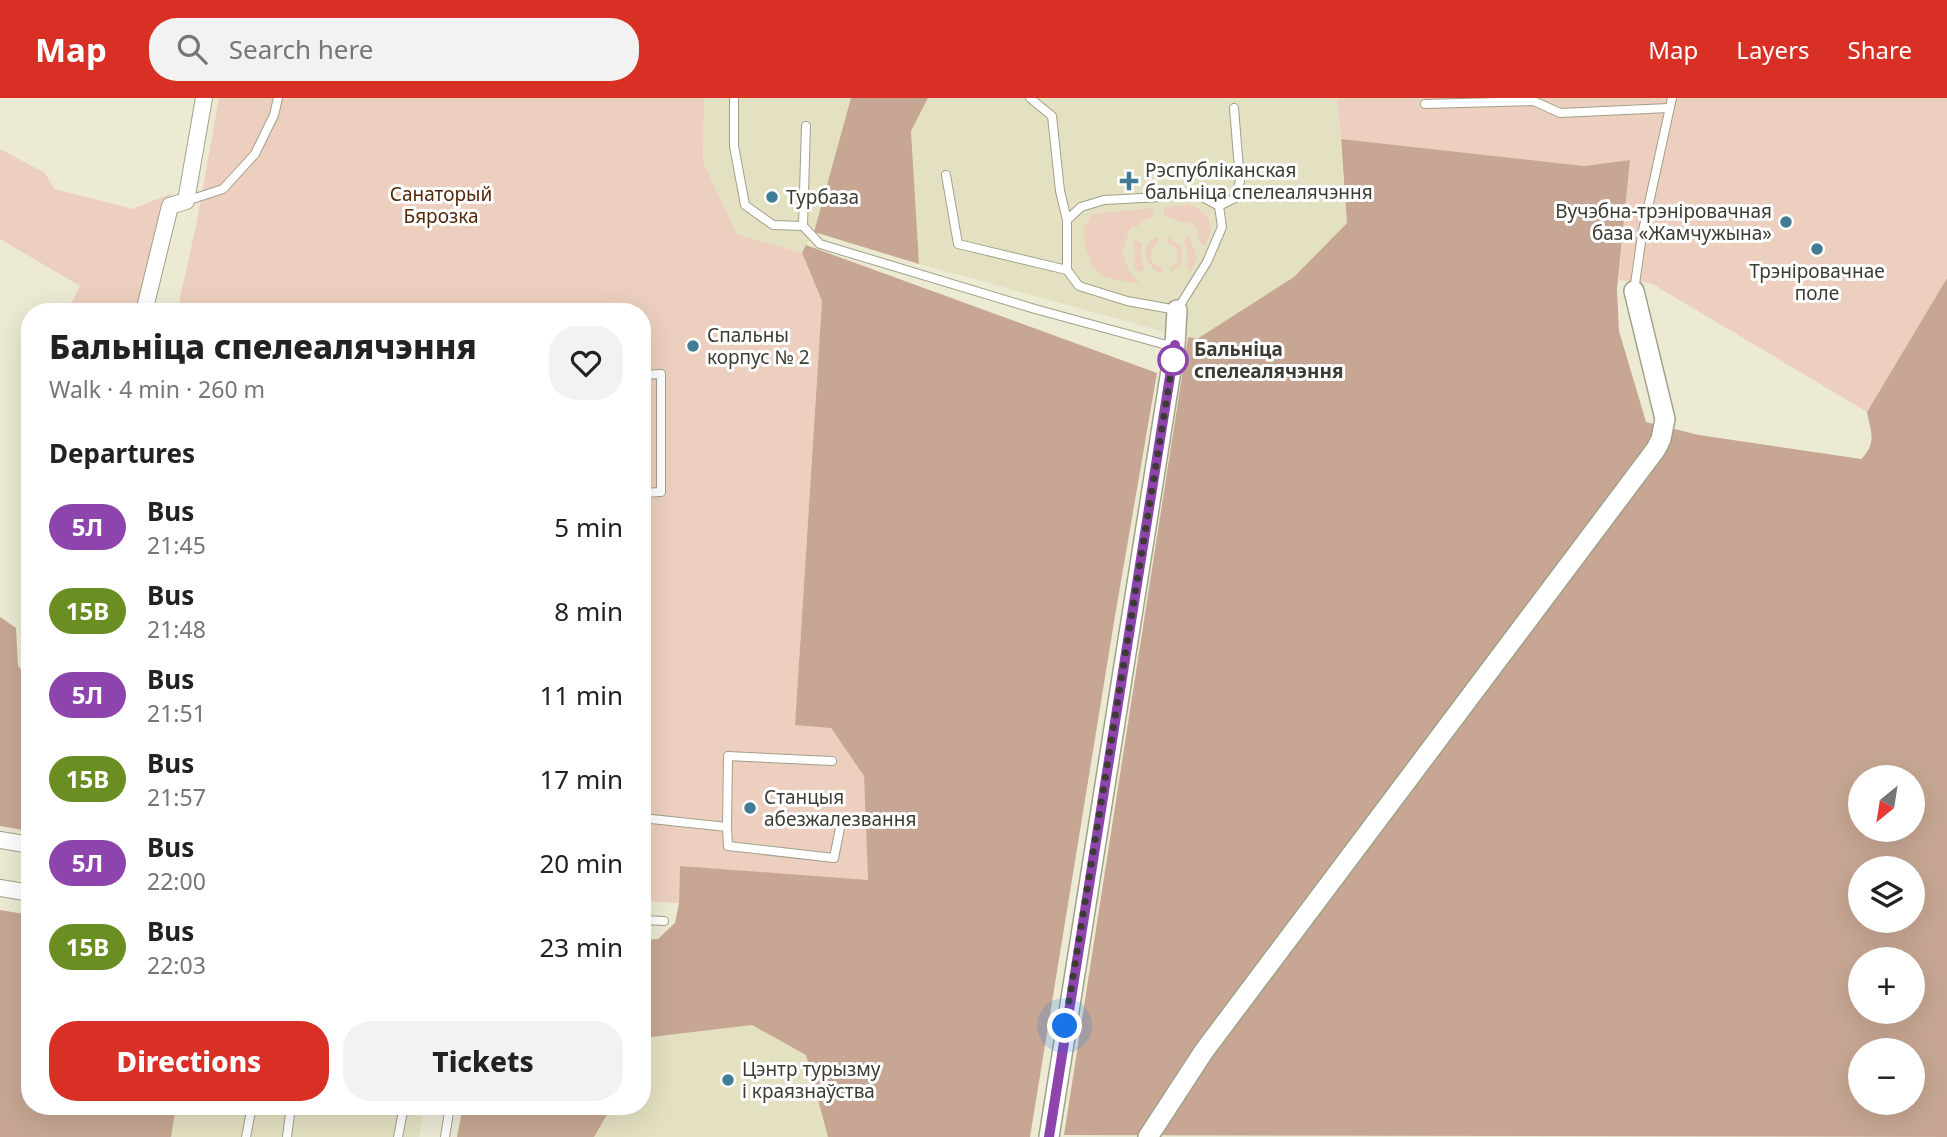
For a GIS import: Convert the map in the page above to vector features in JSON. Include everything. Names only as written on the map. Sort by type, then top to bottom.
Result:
[{"type":"street","points":[[146,303],[170,206],[186,201],[204,98]]},
{"type":"street","points":[[1148,1137],[1204,1051],[1656,449],[1665,419],[1634,291]]},
{"type":"street","points":[[1049,1137],[1175,345],[1177,310]]},
{"type":"street","points":[[0,840],[21,844]]},
{"type":"street","points":[[0,888],[21,892]]},
{"type":"lane","points":[[186,201],[223,189],[255,154],[274,115],[278,98]]},
{"type":"lane","points":[[734,98],[734,146],[746,205],[773,225],[803,226],[820,244],[1035,309],[1175,345]]},
{"type":"lane","points":[[1030,98],[1052,116],[1060,191],[1067,220],[1067,270],[1079,286],[1128,301],[1177,310],[1207,262],[1222,227],[1219,206]]},
{"type":"lane","points":[[1634,291],[1642,235],[1672,98]]},
{"type":"lane","points":[[1426,104],[1534,101],[1560,113],[1669,108]]},
{"type":"lane","points":[[1219,206],[1235,198],[1240,181],[1234,108]]},
{"type":"lane","points":[[803,226],[806,126]]},
{"type":"lane","points":[[946,176],[958,244],[1067,270]]},
{"type":"lane","points":[[1067,220],[1081,207],[1104,200],[1199,195],[1219,206]]},
{"type":"lane","points":[[651,374],[661,374],[661,492],[651,493]]},
{"type":"lane","points":[[832,761],[728,756],[728,846],[834,858],[842,818]]},
{"type":"lane","points":[[651,819],[727,827]]},
{"type":"lane","points":[[651,920],[664,921]]},
{"type":"lane","points":[[246,1137],[250,1115]]},
{"type":"lane","points":[[287,1137],[290,1115]]},
{"type":"lane","points":[[398,1137],[402,1115]]},
{"type":"lane","points":[[445,1137],[449,1115]]},
{"type":"shaded area","name":"Турбаза","points":[[704,98],[851,98],[814,232],[802,253],[737,234],[703,162]]},
{"type":"shaded area","points":[[851,98],[928,98],[911,131],[919,264],[814,232]]},
{"type":"shaded area","name":"Рэспубліканская бальніца спелеалячэння","points":[[928,98],[1337,98],[1347,223],[1294,277],[1197,339],[919,264],[911,131]]},
{"type":"shaded area","points":[[1341,139],[1584,166],[1630,160],[1617,290],[1619,331],[1646,422],[1699,435],[1861,459],[1871,443],[1867,412],[1947,278],[1947,1137],[1064,1135],[1188,337],[1197,339],[1294,277],[1347,223]]},
{"type":"shaded area","points":[[806,245],[1157,373],[1030,1137],[828,1137],[806,1055],[752,1025],[651,1037],[651,939],[658,939],[675,923],[679,903],[680,866],[868,880],[864,776],[831,728],[795,725],[822,301],[802,253]]},
{"type":"shaded area","points":[[0,617],[16,628],[18,666],[21,670],[21,830],[0,826]]},
{"type":"shaded area","points":[[0,910],[21,914],[21,1115],[175,1115],[171,1137],[0,1137]]},
{"type":"shaded area","name":"Цэнтр турызму і краязнаўства","points":[[752,1025],[806,1055],[828,1137],[594,1137],[607,1115],[651,1115],[651,1037]]},
{"type":"shaded area","points":[[175,1115],[423,1115],[419,1137],[171,1137]]},
{"type":"shaded area","points":[[461,1115],[607,1115],[594,1137],[457,1137]]},
{"type":"green space","name":"Санаторый Бярозка","points":[[219,98],[704,98],[703,162],[737,234],[802,253],[822,301],[795,724],[831,727],[864,776],[868,881],[680,866],[679,903],[651,901],[651,303],[179,303]]},
{"type":"green space","name":"Вучэбна-трэніровачная база «Жамчужына»","points":[[1337,98],[1947,98],[1947,278],[1867,412],[1651,283],[1619,280],[1630,160],[1584,166],[1341,139]]},
{"type":"green space","points":[[0,149],[45,173],[54,189],[133,209],[172,193],[141,303],[71,303],[80,286],[0,239]]},
{"type":"green space","points":[[1190,205],[1202,212],[1209,222],[1210,234],[1203,246],[1197,236],[1198,229],[1189,222],[1182,223],[1164,215],[1164,207]]},
{"type":"green space","points":[[1152,208],[1154,217],[1146,219],[1136,227],[1133,226],[1122,252],[1129,271],[1140,284],[1103,277],[1093,267],[1085,247],[1084,228],[1092,214]]},
{"type":"green space","points":[[1167,236],[1182,247],[1182,263],[1171,272],[1170,267],[1176,264],[1178,255],[1175,247],[1167,243]]},
{"type":"green space","points":[[1189,236],[1197,257],[1191,271],[1186,267],[1189,259],[1184,241]]},
{"type":"green space","points":[[1157,237],[1159,243],[1150,255],[1153,263],[1162,268],[1162,273],[1151,266],[1146,256],[1147,245]]},
{"type":"green space","points":[[1136,239],[1143,244],[1140,250],[1144,269],[1140,273],[1134,268],[1133,247]]},
{"type":"bus line","name":"5Л","points":[[1049,1137],[1175,345]]},
{"type":"place","name":"Рэспубліканская бальніца спелеалячэння","points":[[1129,181]]},
{"type":"place","name":"Турбаза","points":[[772,197]]},
{"type":"place","name":"Вучэбна-трэніровачная база «Жамчужына»","points":[[1786,222]]},
{"type":"place","name":"Трэніровачнае поле","points":[[1817,249]]},
{"type":"place","name":"Спальны корпус № 2","points":[[693,346]]},
{"type":"place","name":"Бальніца спелеалячэння","points":[[1173,360]]},
{"type":"place","name":"Станцыя абезжалезвання","points":[[750,808]]},
{"type":"place","name":"Цэнтр турызму і краязнаўства","points":[[728,1080]]},
{"type":"route","points":[[1065,1026],[1173,360]]}]
